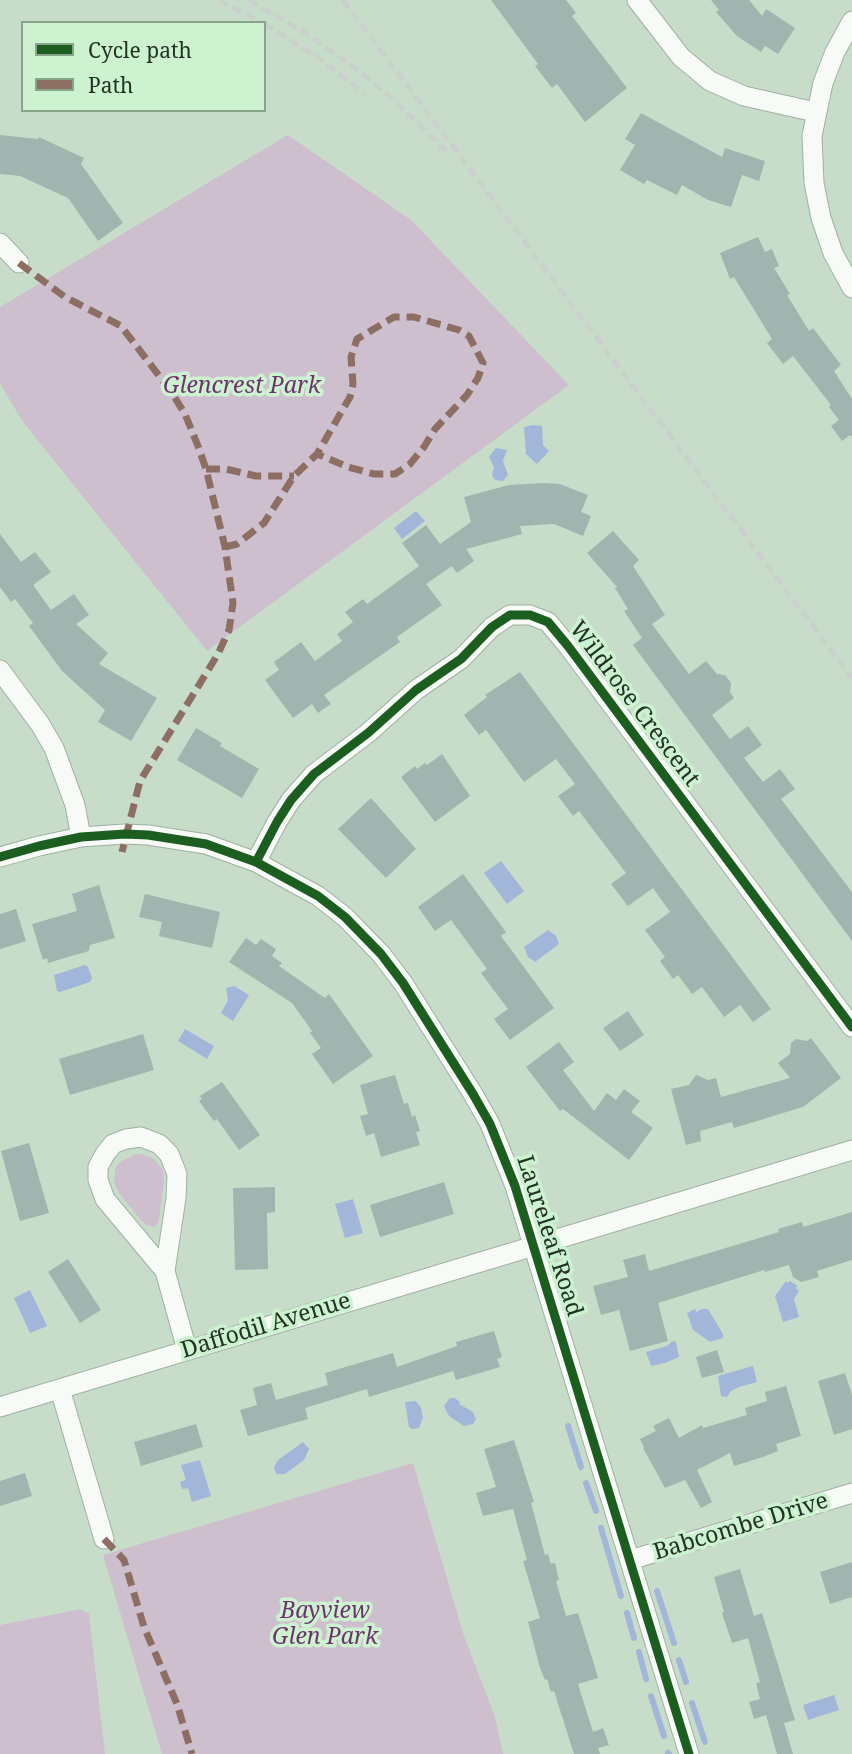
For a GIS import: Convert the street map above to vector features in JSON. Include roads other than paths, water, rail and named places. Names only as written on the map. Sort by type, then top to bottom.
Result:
[{"type":"street","points":[[636,0],[681,57],[710,81],[744,96],[816,112]]},
{"type":"street","points":[[852,21],[835,52],[823,83],[816,112],[812,166],[817,201],[829,244],[852,288]]},
{"type":"street","points":[[0,243],[19,263]]},
{"type":"street","name":"Wildrose Crescent","points":[[256,862],[291,800],[314,774],[368,733],[416,690],[461,659],[492,627],[510,615],[530,615],[548,622],[568,646],[852,1027]]},
{"type":"street","points":[[0,670],[40,724],[54,748],[75,805],[81,837]]},
{"type":"street","name":"Laureleaf Road","points":[[0,857],[81,837],[125,834],[206,844],[256,862],[318,895],[345,916],[381,954],[452,1058],[490,1124],[515,1186],[689,1754]]},
{"type":"street","points":[[165,1271],[105,1199],[98,1180],[98,1167],[104,1154],[113,1144],[126,1139],[141,1138],[159,1144],[170,1154],[177,1174],[165,1271],[187,1350]]},
{"type":"street","points":[[533,1246],[852,1150]]},
{"type":"street","name":"Daffodil Avenue","points":[[0,1407],[533,1246]]},
{"type":"street","points":[[61,1389],[104,1539]]},
{"type":"street","name":"Babcombe Drive","points":[[630,1560],[852,1493]]},
{"type":"water","points":[[542,426],[543,445],[549,451],[537,464],[526,454],[524,427]]},
{"type":"water","points":[[496,448],[507,450],[503,461],[508,475],[503,481],[495,480],[492,475],[494,467],[489,457]]},
{"type":"water","points":[[416,511],[425,521],[402,539],[394,528]]},
{"type":"water","points":[[501,861],[524,891],[507,904],[484,873]]},
{"type":"water","points":[[548,930],[556,936],[559,944],[535,962],[528,957],[524,947]]},
{"type":"water","points":[[85,965],[92,978],[90,982],[57,991],[54,975]]},
{"type":"water","points":[[234,986],[249,995],[233,1021],[221,1013],[228,1000],[226,988]]},
{"type":"water","points":[[185,1029],[214,1046],[207,1059],[178,1041]]},
{"type":"water","points":[[353,1199],[363,1233],[345,1238],[335,1204]]},
{"type":"water","points":[[786,1281],[798,1286],[796,1288],[799,1291],[794,1299],[799,1317],[783,1322],[775,1296]]},
{"type":"water","points":[[30,1290],[47,1326],[30,1333],[14,1298]]},
{"type":"water","points":[[695,1309],[696,1312],[708,1309],[723,1338],[710,1342],[693,1330],[687,1313]]},
{"type":"water","points":[[672,1341],[676,1342],[679,1357],[651,1366],[646,1352],[667,1346]]},
{"type":"water","points":[[753,1366],[757,1382],[731,1391],[727,1397],[721,1396],[718,1376]]},
{"type":"water","points":[[450,1398],[455,1398],[459,1404],[473,1412],[476,1419],[473,1424],[464,1426],[449,1416],[444,1406]]},
{"type":"water","points":[[416,1401],[423,1418],[419,1428],[412,1429],[409,1427],[405,1402]]},
{"type":"water","points":[[303,1442],[309,1449],[304,1460],[285,1474],[276,1474],[274,1467],[278,1460]]},
{"type":"water","points":[[200,1460],[211,1496],[192,1502],[188,1488],[182,1489],[180,1482],[186,1480],[181,1465]]},
{"type":"water","points":[[834,1695],[839,1710],[808,1720],[803,1705]]},
{"type":"waterway","points":[[568,1426],[581,1467]]},
{"type":"waterway","points":[[586,1483],[596,1511]]},
{"type":"waterway","points":[[601,1528],[621,1596]]},
{"type":"waterway","points":[[657,1591],[674,1643]]},
{"type":"waterway","points":[[627,1613],[634,1638]]},
{"type":"waterway","points":[[639,1652],[646,1679]]},
{"type":"waterway","points":[[679,1660],[686,1682]]},
{"type":"waterway","points":[[651,1696],[664,1736]]},
{"type":"waterway","points":[[692,1703],[705,1742]]},
{"type":"railway","points":[[219,0],[258,21]]},
{"type":"railway","points":[[249,0],[309,35],[366,76],[450,155]]},
{"type":"railway","points":[[343,0],[852,678]]},
{"type":"railway","points":[[266,25],[319,58],[365,94]]},
{"type":"park label","name":"Glencrest Park","points":[[242,386]]},
{"type":"park label","name":"Bayview Glen Park","points":[[325,1624]]}]
